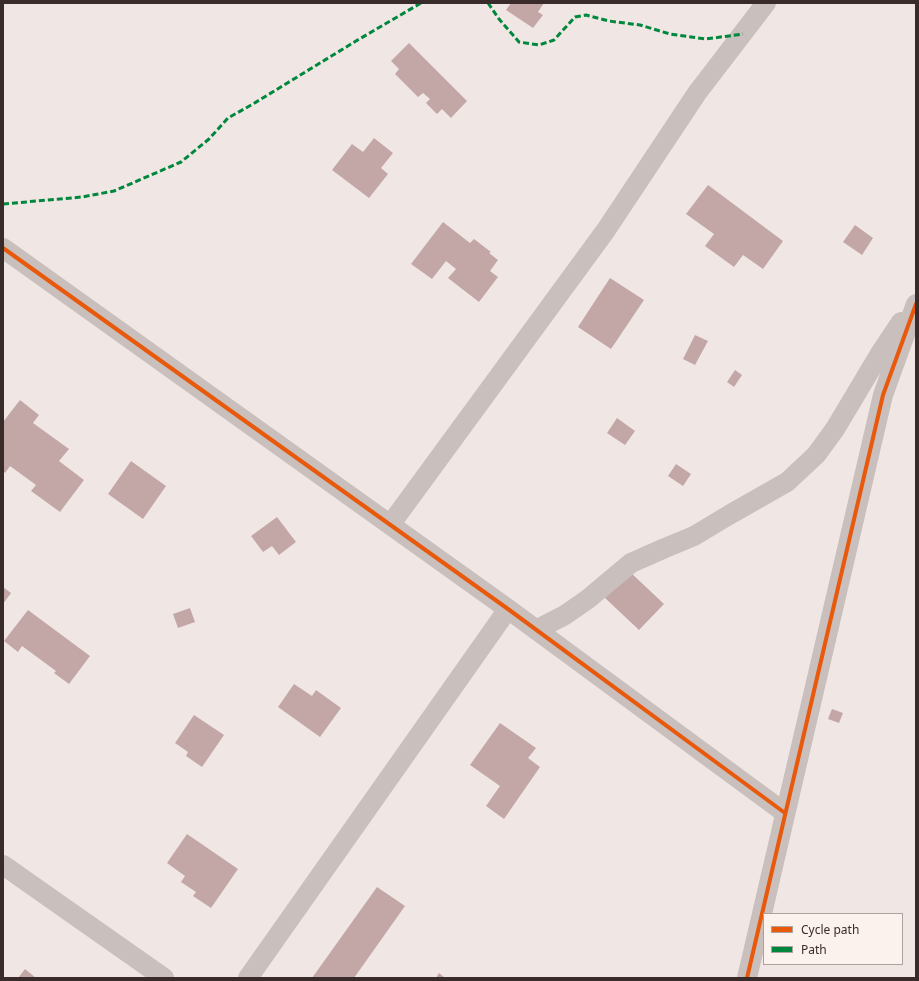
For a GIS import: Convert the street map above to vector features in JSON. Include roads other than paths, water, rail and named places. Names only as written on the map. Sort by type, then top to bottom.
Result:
[{"type":"street","points":[[390,525],[606,230],[697,93],[766,3]]},
{"type":"street","points":[[3,248],[508,609],[785,813]]},
{"type":"street","points":[[536,630],[565,615],[588,599],[631,564],[664,548],[694,536],[787,482],[816,455],[835,429],[881,352],[916,302]]},
{"type":"street","points":[[747,978],[882,395],[916,302]]},
{"type":"street","points":[[248,978],[508,609]]},
{"type":"street","points":[[3,865],[164,978]]}]
